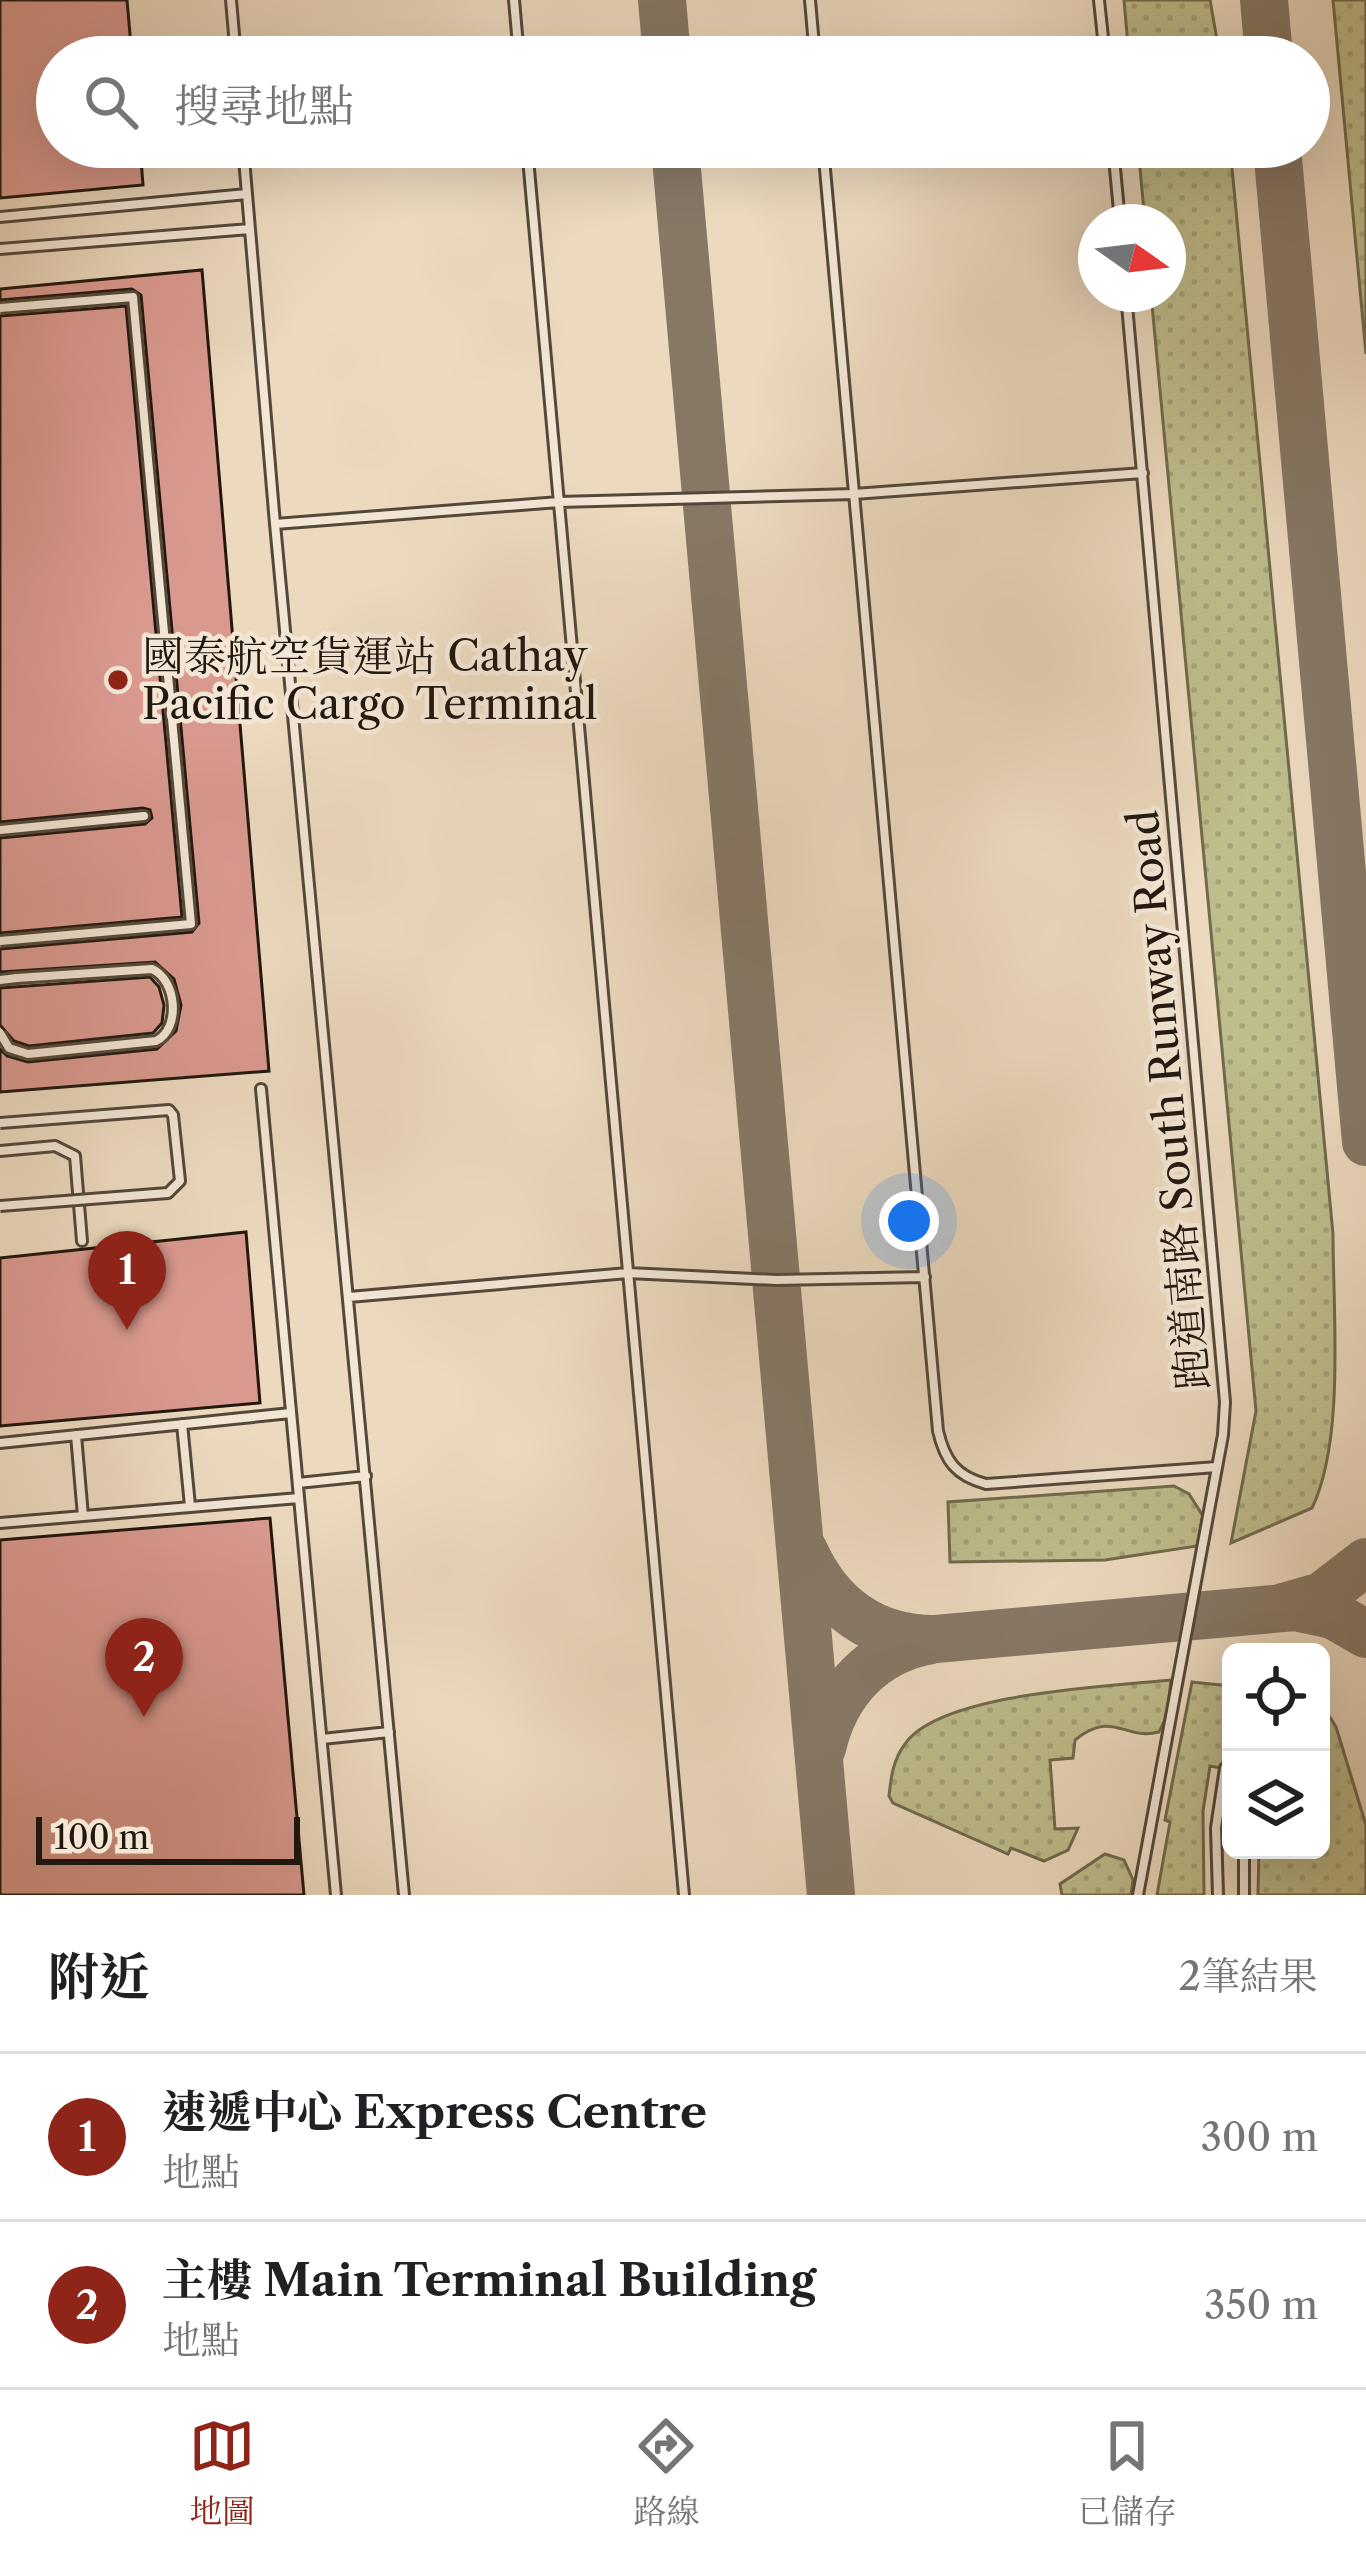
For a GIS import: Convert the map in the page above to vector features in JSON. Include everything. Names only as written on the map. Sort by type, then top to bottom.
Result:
[{"type":"lane","points":[[231,0],[234,36]]},
{"type":"lane","points":[[514,0],[517,36]]},
{"type":"lane","points":[[810,0],[813,36]]},
{"type":"lane","points":[[1099,0],[1103,36]]},
{"type":"lane","points":[[246,168],[404,1895]]},
{"type":"lane","points":[[529,168],[684,1895]]},
{"type":"lane","points":[[825,168],[938,1431],[944,1455],[968,1479],[986,1484],[1217,1467]]},
{"type":"lane","points":[[1115,168],[1118,204]]},
{"type":"lane","points":[[0,217],[248,194]]},
{"type":"lane","points":[[0,249],[250,229]]},
{"type":"lane","points":[[0,308],[133,297],[190,923],[0,941]]},
{"type":"lane","name":"跑道南路 South Runway Road","points":[[1128,312],[1225,1402],[1138,1895]]},
{"type":"lane","points":[[275,524],[559,502],[854,494],[1143,472]]},
{"type":"lane","points":[[0,830],[144,816]]},
{"type":"lane","points":[[0,980],[152,968],[169,985],[172,1025],[156,1041],[28,1054],[9,1048],[0,1034]]},
{"type":"lane","points":[[261,1090],[336,1895]]},
{"type":"lane","points":[[0,1124],[169,1110],[180,1181],[168,1193],[0,1206]]},
{"type":"lane","points":[[0,1151],[55,1146],[75,1156],[82,1241]]},
{"type":"lane","points":[[349,1297],[628,1273],[776,1280],[925,1277]]},
{"type":"lane","points":[[0,1443],[291,1413]]},
{"type":"lane","points":[[182,1424],[190,1507]]},
{"type":"lane","points":[[76,1435],[83,1516]]},
{"type":"lane","points":[[298,1483],[366,1476]]},
{"type":"lane","points":[[0,1523],[299,1498]]},
{"type":"lane","points":[[322,1738],[389,1732]]},
{"type":"lane","points":[[1218,1895],[1216,1828],[1222,1788]]},
{"type":"lane","points":[[1244,1859],[1244,1895]]},
{"type":"shaded area","points":[[1124,0],[1210,0],[1216,36],[1127,36]]},
{"type":"shaded area","points":[[1333,0],[1366,0],[1366,354]]},
{"type":"shaded area","points":[[1140,168],[1232,168],[1333,1234],[1335,1375],[1322,1480],[1312,1508],[1231,1543],[1256,1411],[1153,312],[1186,312],[1186,204],[1143,204]]},
{"type":"shaded area","points":[[1174,1486],[1189,1494],[1203,1516],[1197,1546],[1105,1560],[950,1562],[948,1502]]},
{"type":"shaded area","points":[[1171,1680],[1167,1716],[1159,1732],[1100,1727],[1075,1740],[1073,1758],[1050,1760],[1055,1829],[1078,1828],[1068,1850],[1044,1861],[1011,1848],[1008,1854],[893,1803],[889,1796],[895,1762],[905,1744],[924,1727],[953,1713],[1029,1695]]},
{"type":"shaded area","points":[[1192,1682],[1222,1685],[1222,1768],[1210,1766],[1203,1811],[1204,1895],[1157,1895],[1170,1822],[1165,1820]]},
{"type":"shaded area","points":[[1330,1717],[1366,1825],[1366,1895],[1258,1895],[1259,1859],[1330,1859]]},
{"type":"shaded area","points":[[1105,1854],[1124,1860],[1133,1880],[1131,1895],[1062,1895],[1060,1884]]},
{"type":"building","points":[[0,0],[127,0],[130,36],[36,36],[36,168],[142,168],[143,185],[0,198]]},
{"type":"building","points":[[202,270],[269,1071],[0,1092],[0,1049],[28,1062],[157,1049],[176,1031],[181,1005],[174,979],[155,962],[0,972],[0,949],[192,932],[199,923],[141,295],[132,289],[0,300],[0,289]]},
{"type":"building","points":[[126,306],[182,917],[0,933],[0,838],[145,824],[152,818],[150,810],[143,808],[0,822],[0,316]]},
{"type":"building","points":[[150,977],[164,1005],[162,1023],[153,1033],[29,1046],[14,1041],[0,1025],[0,988]]},
{"type":"building","points":[[246,1232],[260,1403],[0,1426],[0,1258]]},
{"type":"building","points":[[270,1518],[304,1895],[0,1895],[0,1540]]},
{"type":"taxiway","points":[[662,0],[665,36]]},
{"type":"taxiway","points":[[1264,0],[1267,36]]},
{"type":"taxiway","points":[[677,168],[831,1895]]},
{"type":"taxiway","points":[[1279,168],[1366,1142]]},
{"type":"taxiway","points":[[804,1551],[840,1604],[874,1626],[914,1638],[1295,1607],[1333,1615],[1366,1634]]},
{"type":"taxiway","points":[[1283,1607],[1322,1596],[1366,1562]]},
{"type":"taxiway","points":[[822,1748],[836,1708],[860,1676],[891,1653],[931,1640]]},
{"type":"place","name":"國泰航空貨運站 Cathay Pacific Cargo Terminal","points":[[118,680]]},
{"type":"place","name":"速遞中心 Express Centre","points":[[127,1330]]},
{"type":"place","name":"主樓 Main Terminal Building","points":[[144,1717]]}]
